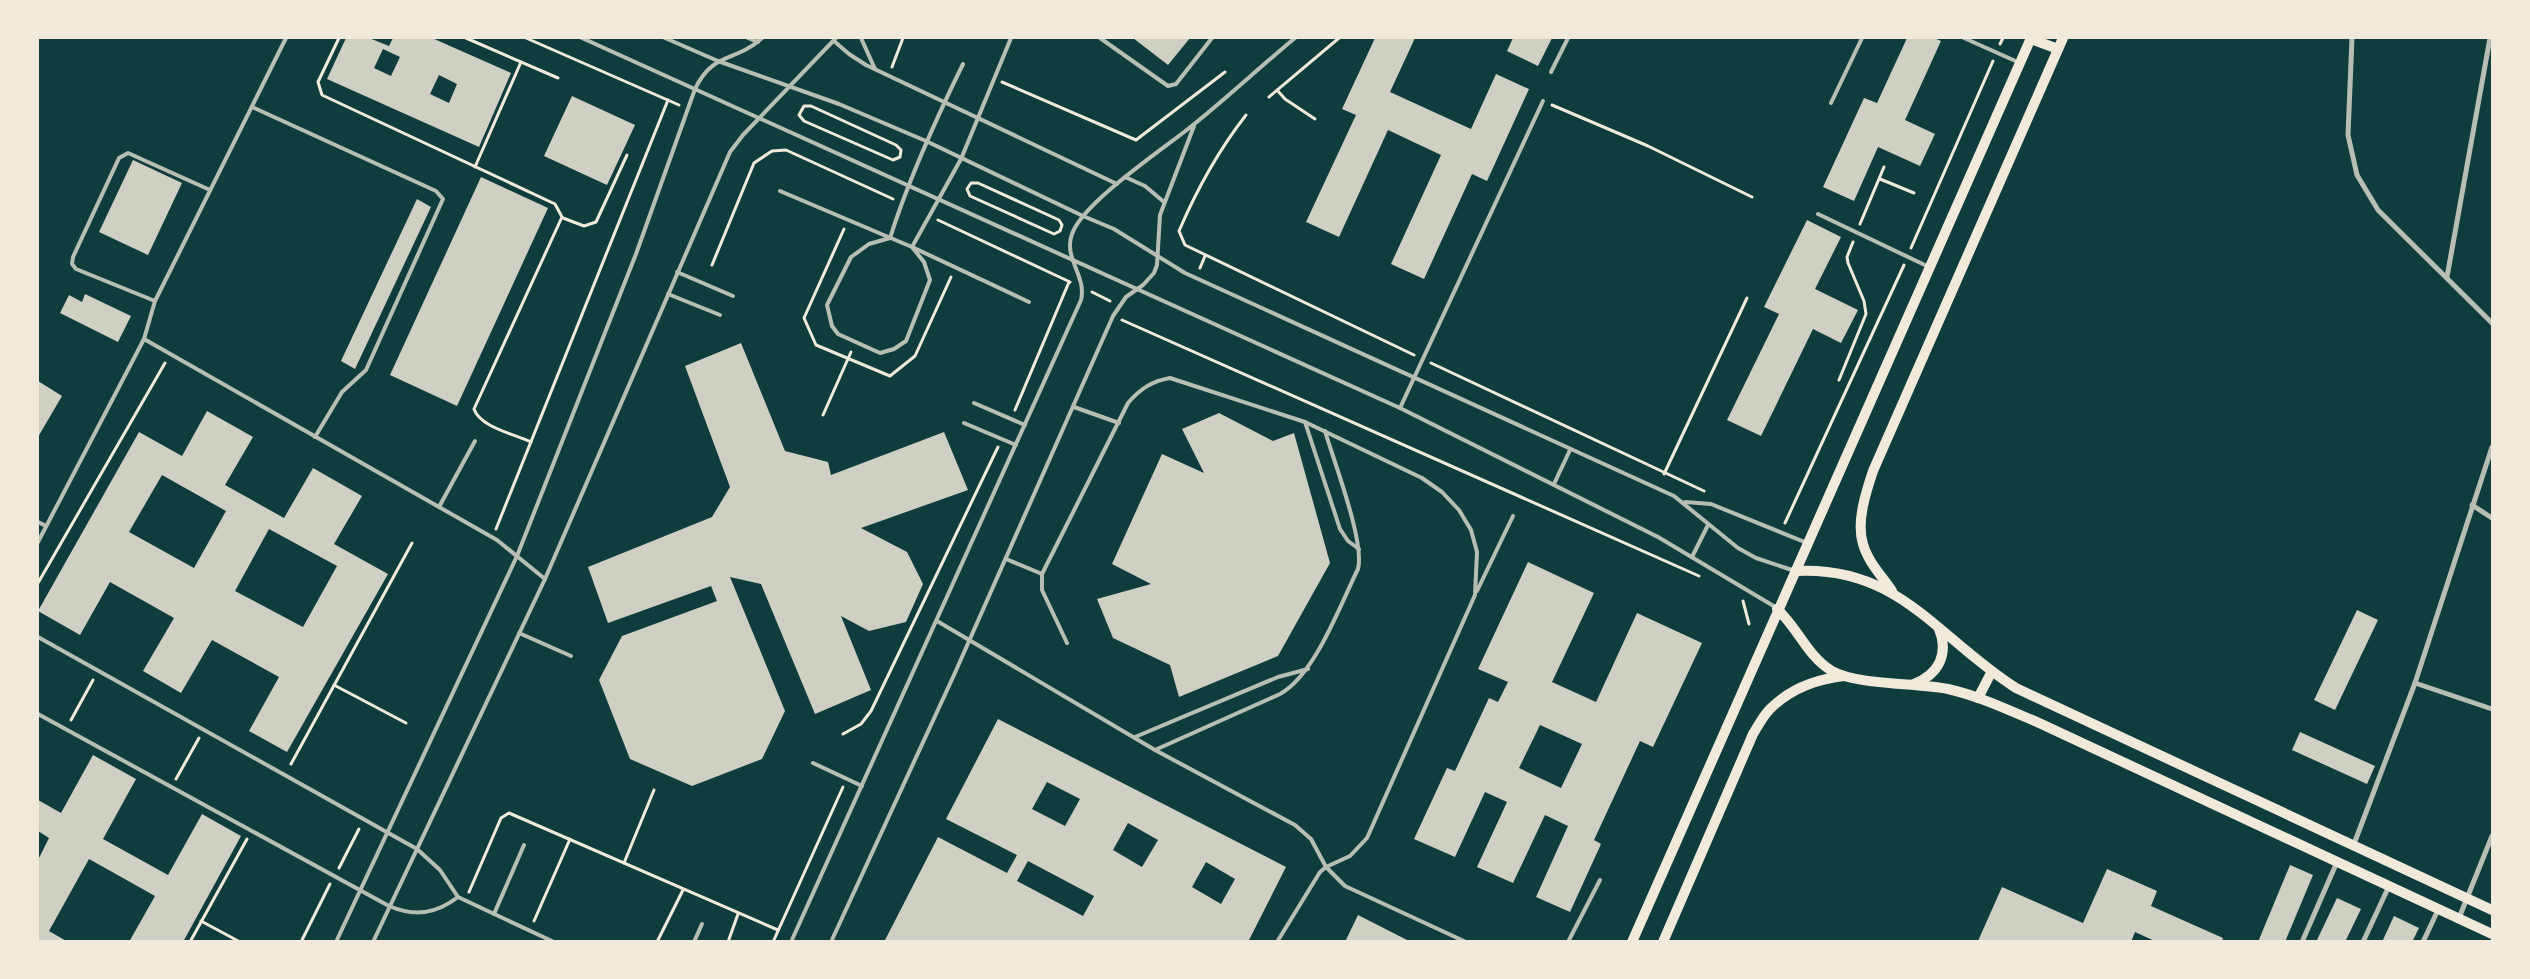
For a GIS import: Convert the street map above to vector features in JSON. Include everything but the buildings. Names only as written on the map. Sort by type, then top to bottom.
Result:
[{"type":"main road","points":[[1632,942],[1777,609],[2031,38],[2058,49]]},
{"type":"main road","points":[[1894,594],[1870,559],[1862,543],[1865,495],[1877,462],[2063,38]]},
{"type":"main road","points":[[1795,571],[1816,570],[1857,576],[1894,594],[1938,627],[1992,673],[2016,688],[2492,910]]},
{"type":"main road","points":[[1777,609],[1792,625],[1821,663],[1844,676]]},
{"type":"main road","points":[[1913,684],[1927,679],[1938,668],[1943,655],[1944,640],[1938,627]]},
{"type":"main road","points":[[1978,698],[1992,673]]},
{"type":"main road","points":[[1663,942],[1753,734],[1770,709],[1792,693],[1821,679],[1844,676],[1948,689],[1978,698],[2038,722],[2492,934]]},
{"type":"street","points":[[2352,38],[2348,135],[2357,175],[2378,210],[2492,323]]},
{"type":"street","points":[[2447,277],[2490,38]]},
{"type":"street","points":[[2354,844],[2415,682],[2492,447]]},
{"type":"street","points":[[2472,505],[2492,518]]},
{"type":"street","points":[[2415,682],[2492,709]]},
{"type":"street","points":[[2459,918],[2492,836]]},
{"type":"street","points":[[2302,942],[2337,862]]},
{"type":"street","points":[[2363,942],[2389,886]]},
{"type":"street","points":[[2423,942],[2438,910]]},
{"type":"lane","points":[[38,542],[144,339],[155,301],[286,38]]},
{"type":"lane","points":[[582,38],[1400,408],[1554,484],[1692,557],[1777,609]]},
{"type":"lane","points":[[665,38],[718,61],[839,104],[926,141],[1130,237],[1157,257],[1185,273],[1570,450],[1658,488],[1684,502],[1728,541],[1756,558],[1795,571]]},
{"type":"lane","points":[[748,38],[758,42]]},
{"type":"lane","points":[[336,942],[517,556],[636,254],[695,89],[703,73],[718,61],[732,57],[762,38]]},
{"type":"lane","points":[[861,38],[875,69]]},
{"type":"lane","points":[[912,247],[940,200],[961,159],[1011,38]]},
{"type":"lane","points":[[1100,38],[1168,86],[1176,84],[1212,38]]},
{"type":"lane","points":[[792,942],[1081,300],[1082,288],[1071,258],[1071,236],[1083,216],[1117,184],[1195,124],[1295,38]]},
{"type":"lane","points":[[1551,72],[1568,38]]},
{"type":"lane","points":[[1831,103],[1862,38]]},
{"type":"lane","points":[[1964,38],[2020,63]]},
{"type":"lane","points":[[373,942],[545,579],[730,152],[743,135],[835,39],[849,54],[875,69],[1117,184]]},
{"type":"lane","points":[[890,238],[908,185],[926,141],[963,64]]},
{"type":"lane","points":[[1400,408],[1543,101]]},
{"type":"lane","points":[[252,107],[436,191],[442,197],[442,203],[366,370],[342,392],[315,437]]},
{"type":"lane","points":[[831,942],[969,642],[1113,316],[1123,301],[1150,280],[1154,273],[1157,257],[1158,228],[1164,202],[1195,124]]},
{"type":"lane","points":[[155,301],[76,269],[72,264],[73,257],[119,158],[128,152],[210,190]]},
{"type":"lane","points":[[1125,177],[1145,186],[1164,202]]},
{"type":"lane","points":[[780,191],[912,247],[1029,302]]},
{"type":"lane","points":[[1818,214],[1930,267]]},
{"type":"lane","points":[[890,238],[869,244],[850,257],[827,305],[832,326],[838,334],[880,353],[894,349],[906,341],[930,280],[924,262],[912,247]]},
{"type":"lane","points":[[677,272],[733,296]]},
{"type":"lane","points":[[668,294],[720,315]]},
{"type":"lane","points":[[144,339],[493,538],[545,579]]},
{"type":"lane","points":[[1066,643],[1042,590],[1042,574],[1135,395],[1153,382],[1170,378],[1304,422],[1422,478],[1442,492],[1459,510],[1471,530],[1477,552],[1475,596]]},
{"type":"lane","points":[[974,403],[1025,425]]},
{"type":"lane","points":[[1074,406],[1119,423]]},
{"type":"lane","points":[[1304,422],[1340,529],[1348,540],[1359,549]]},
{"type":"lane","points":[[964,423],[1016,445]]},
{"type":"lane","points":[[1155,750],[1280,694],[1295,685],[1308,669],[1358,569],[1359,549],[1324,431]]},
{"type":"lane","points":[[439,507],[475,441]]},
{"type":"lane","points":[[1554,484],[1570,450]]},
{"type":"lane","points":[[1684,502],[1711,504],[1807,543]]},
{"type":"lane","points":[[1277,942],[1310,885],[1326,867],[1350,856],[1367,838],[1475,596],[1513,516]]},
{"type":"lane","points":[[38,522],[46,526]]},
{"type":"lane","points":[[1692,557],[1708,525]]},
{"type":"lane","points":[[1006,559],[1042,574]]},
{"type":"lane","points":[[937,621],[969,642],[1155,750],[1295,825],[1317,846],[1326,867],[1340,882],[1354,892],[1466,942]]},
{"type":"lane","points":[[519,633],[571,656]]},
{"type":"lane","points":[[38,637],[416,849],[440,870],[458,897],[554,942]]},
{"type":"lane","points":[[1135,737],[1278,677],[1308,669]]},
{"type":"lane","points":[[38,714],[360,892],[389,906],[403,912],[418,914],[439,909],[458,897]]},
{"type":"lane","points":[[812,763],[862,786]]},
{"type":"lane","points":[[494,914],[524,845]]},
{"type":"lane","points":[[1568,942],[1600,880]]},
{"type":"lane","points":[[694,942],[702,924]]},
{"type":"path","points":[[339,38],[318,82],[322,95],[554,204],[562,218],[584,226],[596,222],[627,155]]},
{"type":"path","points":[[466,38],[558,78]]},
{"type":"path","points":[[526,38],[688,108]]},
{"type":"path","points":[[889,75],[903,38]]},
{"type":"path","points":[[1269,98],[1339,38]]},
{"type":"path","points":[[1780,524],[1788,520],[1908,256],[2003,38]]},
{"type":"path","points":[[475,167],[521,62]]},
{"type":"path","points":[[994,79],[1136,140],[1225,72]]},
{"type":"path","points":[[1277,90],[1285,99],[1315,119]]},
{"type":"path","points":[[493,538],[668,100]]},
{"type":"path","points":[[1543,101],[1648,146],[1752,197]]},
{"type":"path","points":[[804,106],[811,106],[896,145],[901,154],[897,160],[893,160],[804,121],[801,119],[800,111],[804,106]]},
{"type":"path","points":[[1839,380],[1866,314],[1864,301],[1847,257],[1884,167]]},
{"type":"path","points":[[1880,179],[1914,193]]},
{"type":"path","points":[[978,183],[1059,220],[1062,228],[1054,234],[970,196],[967,189],[968,186],[978,183]]},
{"type":"path","points":[[931,216],[1110,300],[1105,312],[1113,316],[1705,579]]},
{"type":"path","points":[[531,442],[484,422],[477,417],[474,409],[562,218]]},
{"type":"path","points":[[848,220],[804,318],[816,345],[890,376],[915,356],[956,268]]},
{"type":"path","points":[[1011,419],[1070,282]]},
{"type":"path","points":[[1658,488],[1747,298]]},
{"type":"path","points":[[38,583],[170,354]]},
{"type":"path","points":[[823,415],[848,359]]},
{"type":"path","points":[[843,734],[861,724],[871,711],[1002,439]]},
{"type":"path","points":[[291,764],[412,544]]},
{"type":"path","points":[[1742,599],[1749,624]]},
{"type":"path","points":[[66,730],[98,671]]},
{"type":"path","points":[[334,685],[406,723]]},
{"type":"path","points":[[171,788],[204,730]]},
{"type":"path","points":[[773,942],[847,779]]},
{"type":"path","points":[[624,863],[654,790]]},
{"type":"path","points":[[465,900],[501,818],[506,814],[512,813],[683,890],[778,930]]},
{"type":"path","points":[[190,942],[251,832]]},
{"type":"path","points":[[530,931],[570,839]]},
{"type":"path","points":[[657,942],[683,890]]},
{"type":"path","points":[[728,942],[738,914]]},
{"type":"path","points":[[201,922],[240,942]]}]
